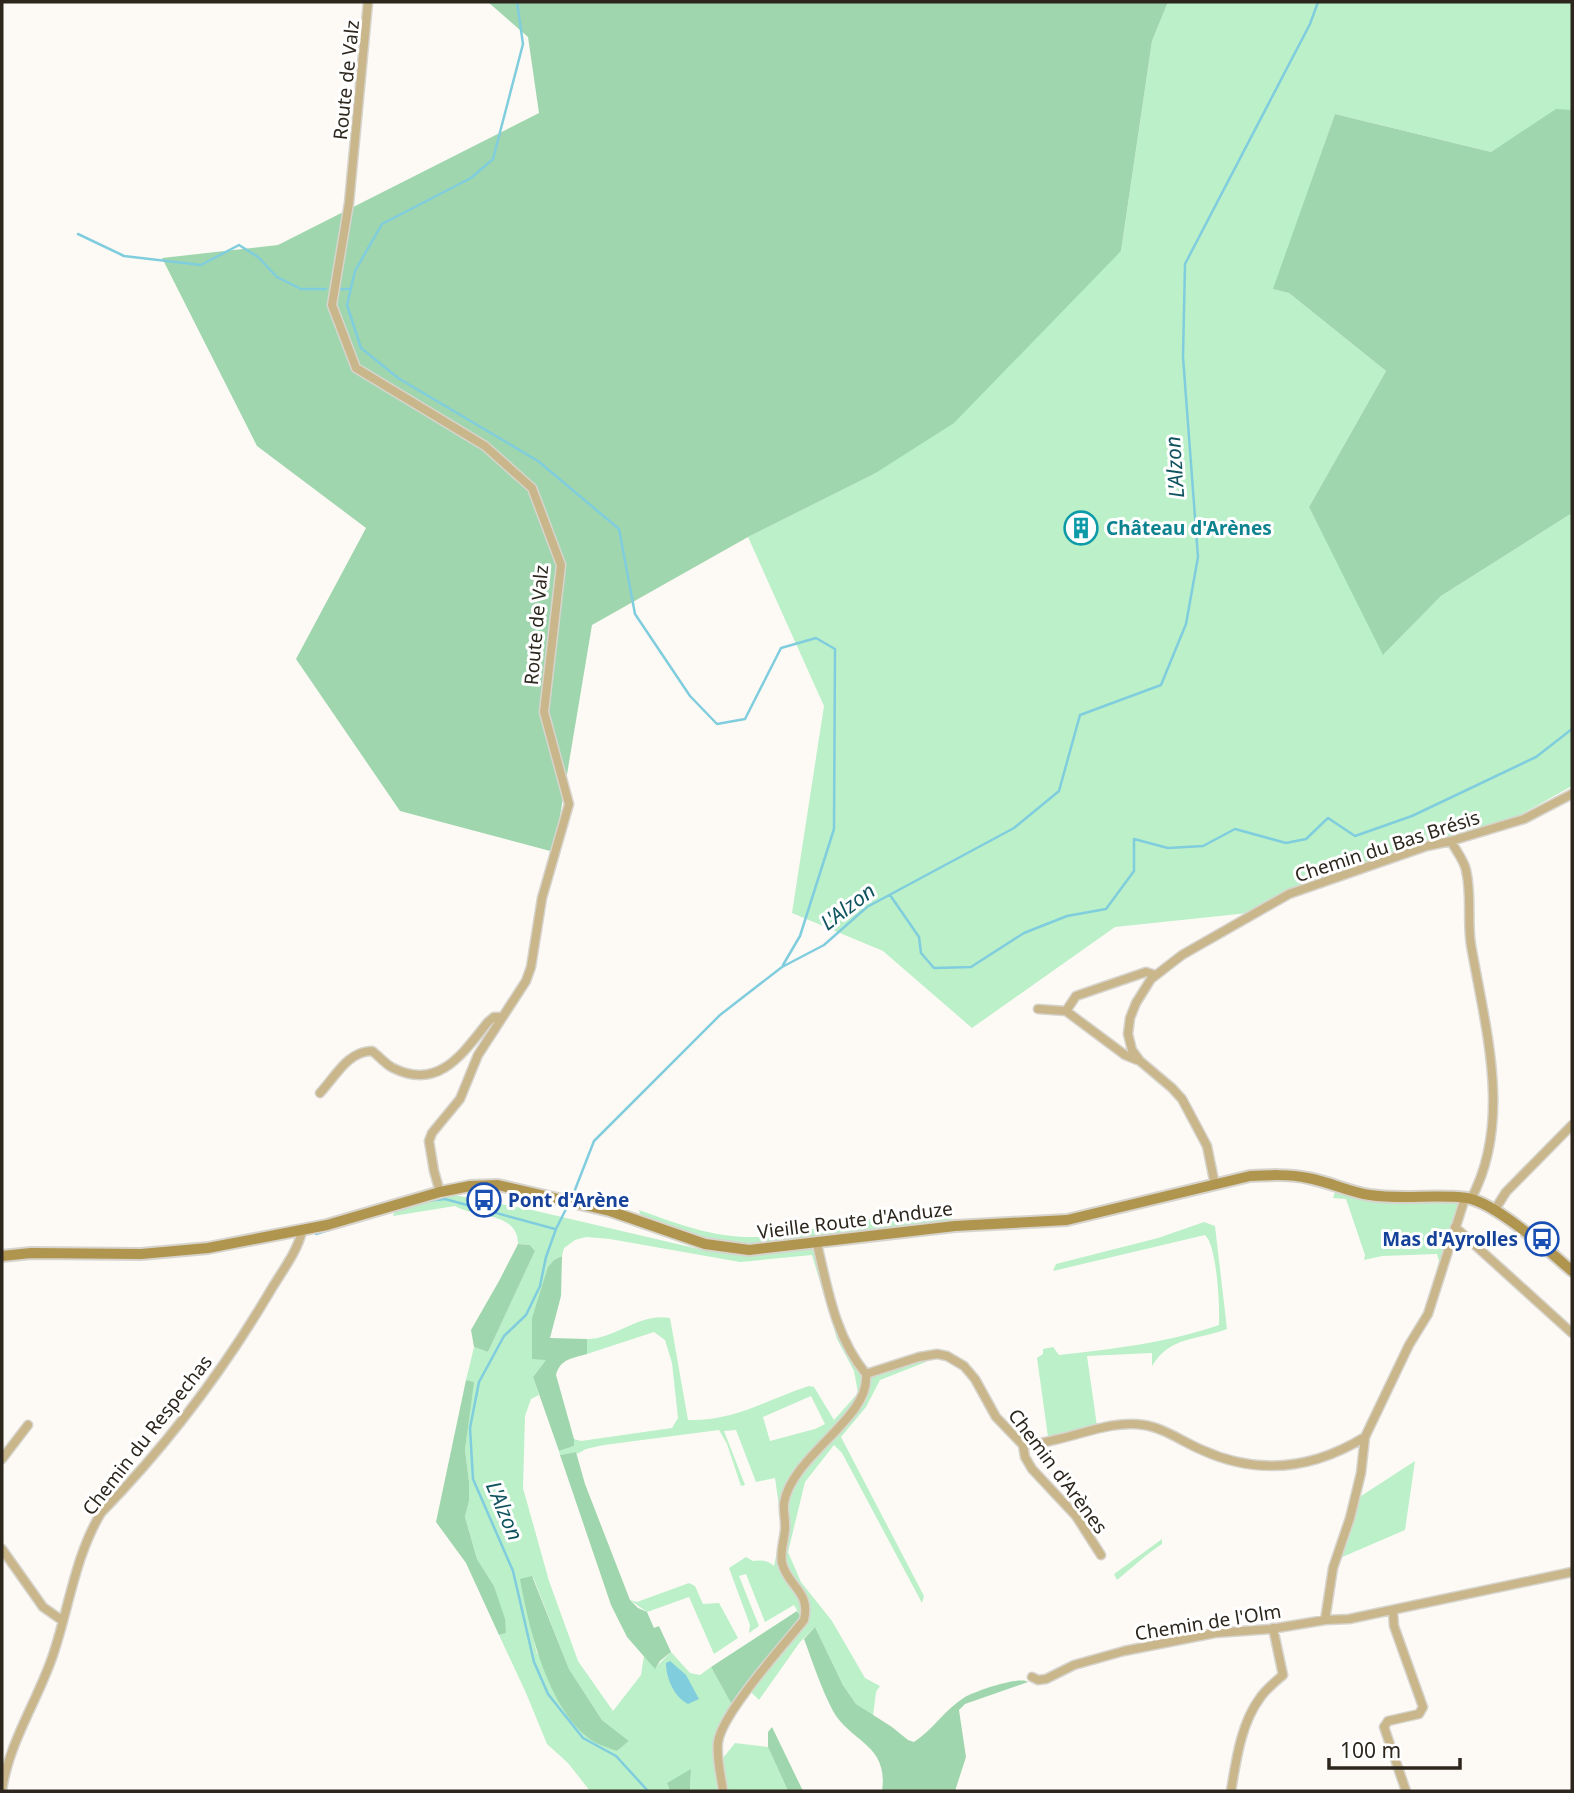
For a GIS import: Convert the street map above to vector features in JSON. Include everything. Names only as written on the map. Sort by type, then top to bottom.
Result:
[{"type":"street","name":"Route de Valz","points":[[368,2],[349,203],[332,305],[356,368],[485,446],[532,488],[561,565],[544,712],[569,804],[542,898],[531,967],[518,993],[500,1017],[478,1055],[460,1099],[432,1133],[429,1149],[440,1192]]},
{"type":"street","name":"Chemin du Bas Brésis","points":[[1140,1061],[1132,1050],[1128,1034],[1130,1018],[1136,1003],[1155,975],[1182,955],[1289,894],[1427,846],[1524,818],[1572,794]]},
{"type":"street","points":[[1325,1620],[1333,1568],[1350,1518],[1361,1473],[1365,1437],[1409,1345],[1428,1314],[1455,1227],[1480,1180],[1489,1151],[1493,1091],[1483,1003],[1470,941],[1469,885],[1465,866],[1451,841]]},
{"type":"street","points":[[1066,1012],[1076,996],[1146,972],[1155,975]]},
{"type":"street","points":[[1038,1009],[1066,1012],[1125,1055],[1140,1061],[1172,1088],[1188,1108],[1207,1146],[1214,1185]]},
{"type":"street","points":[[320,1093],[354,1054],[364,1051],[372,1051],[386,1063],[406,1073],[437,1073],[457,1059],[488,1022],[494,1017],[500,1017]]},
{"type":"street","points":[[1494,1210],[1506,1192],[1572,1125]]},
{"type":"street","name":"Vieille Route d'Anduze","points":[[2,1256],[31,1253],[175,1252],[260,1240],[302,1231],[440,1192],[470,1186],[498,1185],[517,1187],[610,1211],[705,1244],[749,1250],[955,1226],[1067,1220],[1250,1177],[1278,1175],[1307,1177],[1347,1190],[1380,1196],[1468,1199],[1494,1210],[1572,1271]]},
{"type":"street","points":[[1455,1227],[1572,1333]]},
{"type":"street","name":"Chemin du Respechas","points":[[2,1790],[9,1759],[45,1675],[82,1558],[101,1513],[180,1425],[216,1376],[260,1309],[302,1231]]},
{"type":"street","points":[[723,1791],[718,1752],[719,1739],[726,1721],[751,1685],[804,1620],[807,1608],[782,1561],[784,1504],[799,1472],[863,1398],[867,1387],[866,1374],[844,1341],[836,1323],[817,1244]]},
{"type":"street","name":"Chemin d'Arènes","points":[[866,1374],[928,1355],[947,1356],[958,1361],[970,1372],[996,1417],[1023,1445],[1032,1469],[1076,1517],[1101,1555]]},
{"type":"street","points":[[1023,1445],[1119,1424],[1132,1424],[1161,1430],[1221,1459],[1273,1468],[1314,1460],[1365,1437]]},
{"type":"street","points":[[2,1458],[28,1425]]},
{"type":"street","points":[[2,1549],[43,1607],[63,1621]]},
{"type":"street","name":"Chemin de l'Olm","points":[[1031,1678],[1038,1681],[1074,1665],[1124,1651],[1215,1633],[1325,1620],[1341,1621],[1572,1572]]},
{"type":"street","points":[[1393,1611],[1394,1626],[1423,1707],[1419,1714],[1388,1721],[1384,1725],[1384,1732],[1406,1791]]},
{"type":"street","points":[[1231,1791],[1248,1717],[1260,1697],[1283,1675],[1273,1628]]},
{"type":"green space","points":[[488,2],[1168,2],[1152,41],[1121,251],[954,423],[874,474],[748,537],[592,625],[554,852],[400,811],[296,659],[366,528],[257,446],[162,258],[278,245],[539,113],[528,37]]},
{"type":"green space","points":[[1168,2],[1572,2],[1572,110],[1556,110],[1491,152],[1335,114],[1274,289],[1289,293],[1386,371],[1309,507],[1384,654],[1441,596],[1572,513],[1572,786],[1520,815],[1349,871],[1248,913],[1115,927],[972,1028],[883,951],[792,913],[824,706],[748,537],[874,474],[1121,251],[1152,41]]},
{"type":"green space","points":[[1556,109],[1572,110],[1572,513],[1441,596],[1383,655],[1309,507],[1386,371],[1289,293],[1273,289],[1335,114],[1491,152]]},
{"type":"green space","points":[[1336,1189],[1460,1204],[1431,1293],[1428,1292],[1431,1291],[1439,1261],[1437,1254],[1382,1256],[1364,1260],[1365,1255],[1346,1199],[1333,1198]]},
{"type":"green space","points":[[449,1194],[532,1210],[703,1250],[742,1255],[818,1248],[836,1323],[866,1374],[923,1356],[926,1362],[880,1380],[866,1407],[841,1437],[924,1596],[922,1603],[842,1453],[834,1445],[805,1482],[788,1552],[801,1582],[832,1621],[865,1678],[880,1686],[876,1692],[873,1716],[856,1704],[843,1685],[815,1627],[800,1642],[759,1700],[746,1687],[801,1617],[794,1605],[765,1622],[746,1574],[739,1576],[759,1626],[749,1633],[750,1625],[729,1568],[746,1557],[774,1566],[782,1527],[775,1478],[756,1482],[736,1430],[724,1431],[745,1485],[741,1486],[727,1444],[719,1430],[604,1445],[577,1454],[560,1455],[559,1451],[574,1446],[574,1439],[581,1441],[672,1428],[678,1418],[672,1363],[665,1340],[654,1332],[587,1354],[587,1339],[608,1335],[638,1322],[659,1317],[670,1318],[688,1420],[736,1413],[809,1386],[814,1387],[834,1420],[858,1393],[854,1371],[837,1339],[812,1255],[740,1262],[586,1237],[575,1240],[564,1248],[562,1256],[554,1260],[532,1318],[532,1359],[547,1359],[533,1377],[539,1395],[531,1399],[525,1416],[523,1488],[549,1581],[578,1661],[613,1711],[641,1675],[644,1656],[655,1668],[671,1652],[690,1673],[700,1675],[711,1667],[733,1707],[715,1739],[713,1755],[718,1791],[690,1791],[691,1770],[667,1783],[670,1791],[590,1791],[568,1763],[547,1744],[499,1635],[506,1633],[494,1586],[477,1559],[465,1517],[469,1501],[469,1482],[465,1450],[473,1382],[466,1380],[474,1347],[488,1352],[535,1251],[530,1245],[518,1244],[516,1233],[511,1226],[494,1217],[455,1206],[393,1216],[396,1208]],"holes":[[[811,1396],[825,1424],[770,1441],[763,1417]],[[533,1577],[569,1669],[602,1720],[629,1741],[617,1751],[537,1653],[531,1628]]]},
{"type":"green space","points":[[949,1205],[954,1212],[950,1221],[752,1245],[705,1238],[677,1230],[640,1214],[639,1210],[705,1231],[754,1237]]},
{"type":"green space","points":[[1204,1222],[1215,1226],[1227,1329],[1176,1344],[1159,1356],[1152,1366],[1152,1353],[1087,1356],[1097,1426],[1048,1437],[1037,1358],[1043,1354],[1043,1349],[1053,1347],[1059,1355],[1120,1348],[1160,1341],[1219,1325],[1215,1263],[1205,1235],[1053,1271],[1056,1264],[1158,1238]]},
{"type":"green space","points":[[518,1244],[530,1245],[535,1251],[488,1352],[474,1347],[471,1330]]},
{"type":"green space","points":[[562,1256],[561,1296],[550,1338],[587,1339],[587,1354],[564,1362],[556,1375],[574,1439],[574,1446],[559,1451],[533,1377],[546,1360],[532,1359],[532,1318],[548,1267]]},
{"type":"green space","points":[[466,1380],[474,1382],[465,1450],[469,1501],[465,1517],[477,1559],[494,1586],[505,1619],[506,1633],[499,1635],[466,1563],[436,1522]]},
{"type":"green space","points":[[576,1452],[585,1484],[630,1600],[647,1612],[654,1628],[659,1626],[671,1652],[655,1669],[627,1637],[611,1605],[560,1455]]},
{"type":"green space","points":[[1415,1461],[1405,1530],[1340,1558],[1361,1496]]},
{"type":"green space","points":[[1162,1539],[1162,1544],[1117,1580],[1114,1574]]},
{"type":"green space","points":[[532,1576],[569,1669],[602,1720],[629,1741],[617,1751],[596,1743],[580,1730],[554,1692],[529,1622],[520,1579]]},
{"type":"green space","points":[[689,1583],[695,1586],[703,1604],[719,1603],[738,1638],[714,1654],[689,1597],[647,1612],[630,1600],[637,1602]]},
{"type":"green space","points":[[797,1611],[801,1617],[797,1625],[733,1707],[711,1667]]},
{"type":"green space","points":[[815,1627],[843,1685],[856,1704],[914,1742],[965,1697],[1015,1681],[1028,1682],[965,1704],[959,1710],[966,1757],[955,1791],[882,1791],[883,1775],[880,1763],[874,1753],[840,1721],[821,1684],[804,1639]]},
{"type":"green space","points":[[772,1727],[803,1791],[788,1791],[768,1747],[768,1732]]},
{"type":"green space","points":[[735,1743],[768,1747],[788,1791],[726,1791],[723,1758]]},
{"type":"green space","points":[[691,1769],[690,1791],[670,1791],[667,1783]]},
{"type":"water","points":[[670,1661],[686,1675],[699,1699],[688,1704],[675,1692],[666,1669],[666,1663]]},
{"type":"waterway","points":[[517,2],[523,44],[493,159],[471,178],[382,224],[355,271],[347,305],[361,348],[398,378],[538,461],[619,529],[635,614],[690,696],[717,724],[745,719],[781,648],[816,638],[835,649],[834,829],[800,936],[783,965]]},
{"type":"waterway","name":"L'Alzon","points":[[571,1200],[594,1141],[720,1015],[782,967],[824,945],[867,907],[1014,828],[1059,791],[1080,715],[1161,685],[1186,624],[1198,557],[1183,357],[1185,264],[1310,24],[1318,2]]},
{"type":"waterway","points":[[78,234],[124,256],[201,265],[239,245],[258,257],[277,277],[301,289],[326,289]]},
{"type":"waterway","points":[[341,289],[350,289]]},
{"type":"waterway","points":[[890,895],[919,937],[921,953],[934,968],[971,967],[1024,933],[1067,916],[1106,909],[1134,871],[1134,839],[1168,848],[1203,846],[1235,829],[1286,843],[1306,839],[1328,818],[1355,836],[1412,816],[1536,757],[1572,729]]},
{"type":"waterway","points":[[426,1201],[445,1199],[555,1229]]},
{"type":"waterway","name":"L'Alzon","points":[[568,1205],[546,1257],[540,1286],[526,1315],[504,1336],[479,1382],[470,1428],[473,1479],[513,1571],[534,1662],[548,1694],[583,1738],[616,1756],[648,1791]]},
{"type":"waterway","points":[[316,1234],[329,1230]]},
{"type":"place","name":"Château d'Arènes","points":[[1081,528]]},
{"type":"place","name":"Pont d'Arène","points":[[484,1200]]},
{"type":"place","name":"Mas d'Ayrolles","points":[[1542,1239]]}]
